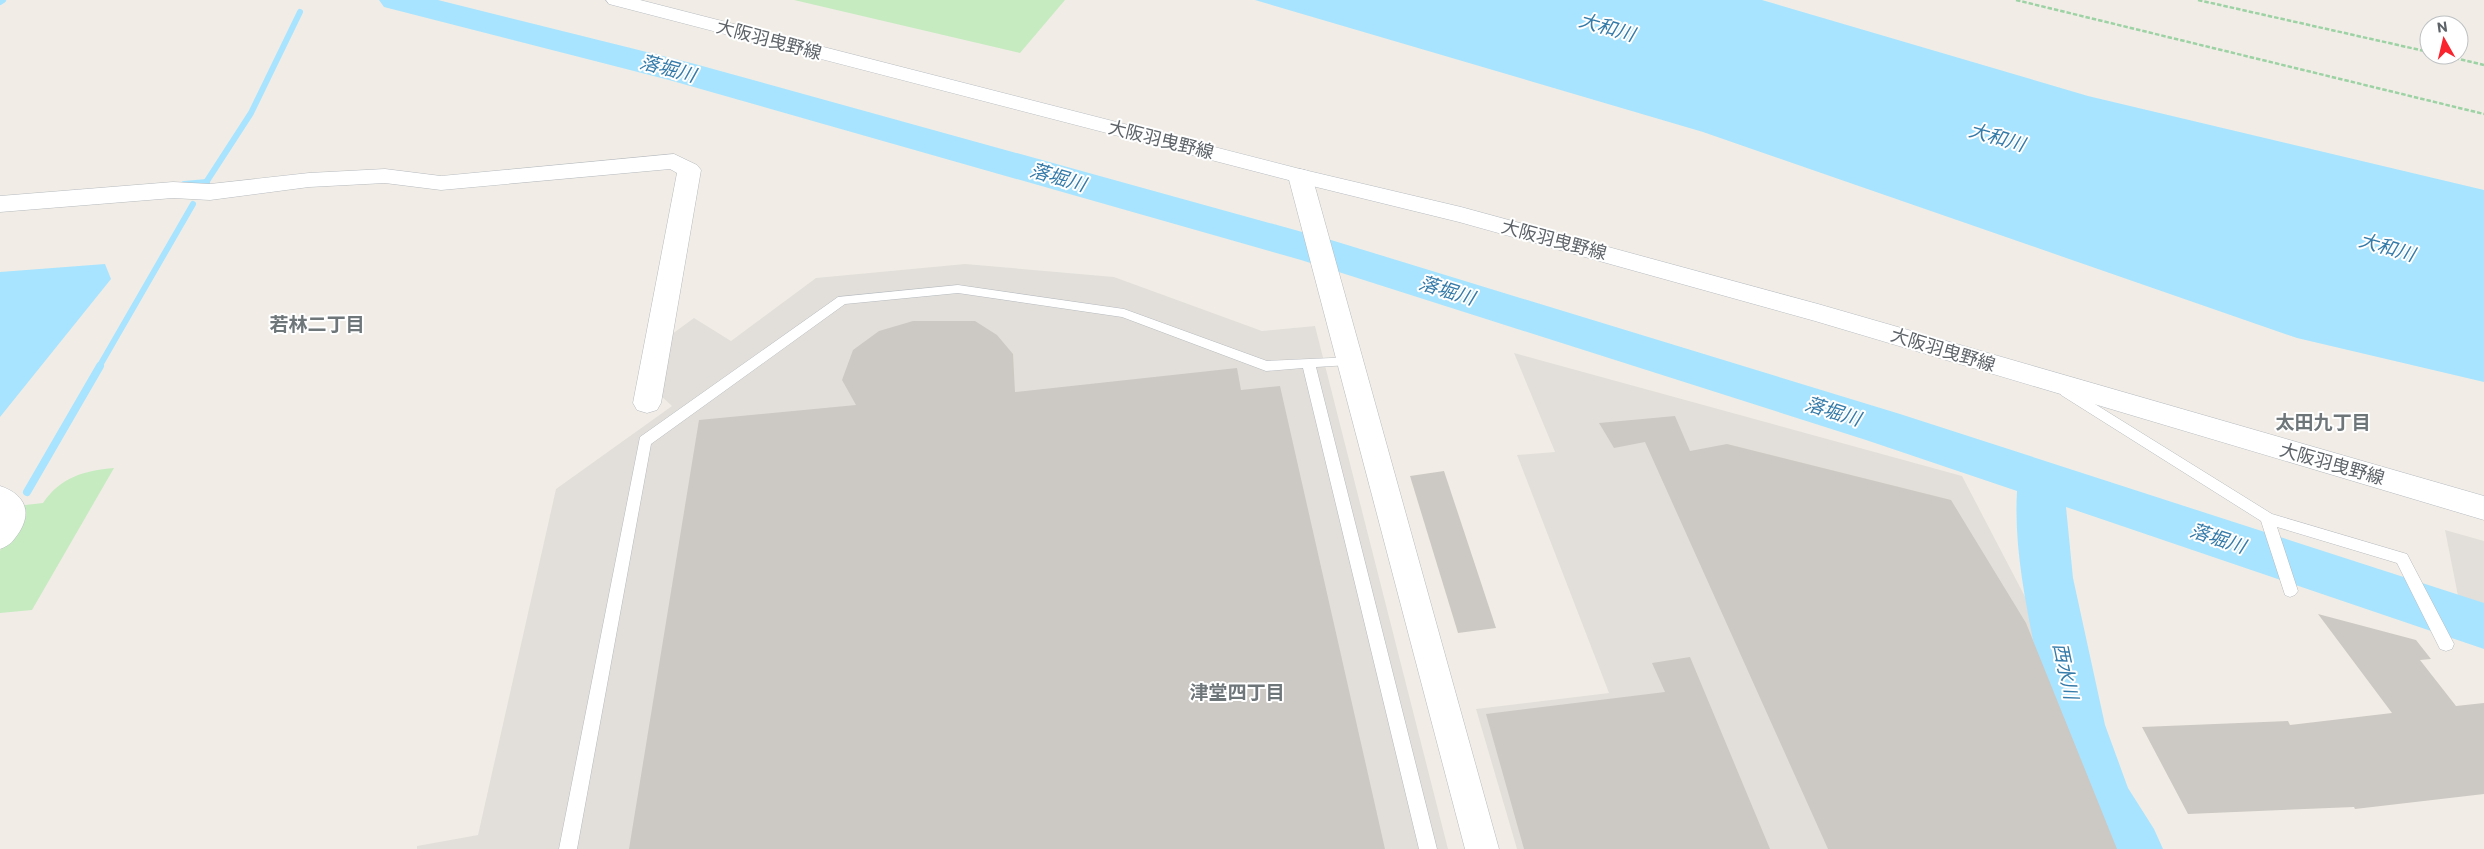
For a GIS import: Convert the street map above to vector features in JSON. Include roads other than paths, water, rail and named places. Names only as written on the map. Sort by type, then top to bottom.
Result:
[{"type":"main road","name":"大阪羽曳野線","points":[[616,0],[1300,176],[1461,215],[1616,257],[1818,313],[2055,384],[2484,508]]},
{"type":"main road","points":[[0,204],[173,190],[210,192],[309,180],[385,176],[441,183],[674,161],[689,170],[647,403]]},
{"type":"main road","points":[[1300,176],[1482,849]]},
{"type":"main road","points":[[0,497],[12,507],[10,520],[0,537]]},
{"type":"lane","points":[[568,849],[645,441],[842,300],[958,289],[1124,313],[1266,366],[1349,360]]},
{"type":"lane","points":[[1308,363],[1428,849]]},
{"type":"lane","points":[[2055,384],[2267,518],[2402,558],[2446,644]]},
{"type":"lane","points":[[2267,518],[2290,591]]},
{"type":"water","name":"大和川","points":[[1255,0],[1762,0],[2088,96],[2484,190],[2484,382],[2297,338],[1703,132]]},
{"type":"water","points":[[105,264],[111,279],[0,417],[0,272]]},
{"type":"waterway","name":"落堀川","points":[[396,0],[682,72],[1316,250],[1883,427],[2484,626]]},
{"type":"waterway","points":[[206,182],[251,113],[300,12]]},
{"type":"waterway","points":[[184,184],[206,182]]},
{"type":"waterway","points":[[99,367],[193,204]]},
{"type":"waterway","points":[[27,492],[100,366]]},
{"type":"waterway","name":"西水川","points":[[2042,481],[2041,512],[2047,578],[2077,725],[2103,802],[2133,849]]},
{"type":"district","name":"若林二丁目","points":[[317,324]]},
{"type":"district","name":"太田九丁目","points":[[2323,422]]},
{"type":"district","name":"津堂四丁目","points":[[1237,692]]}]
